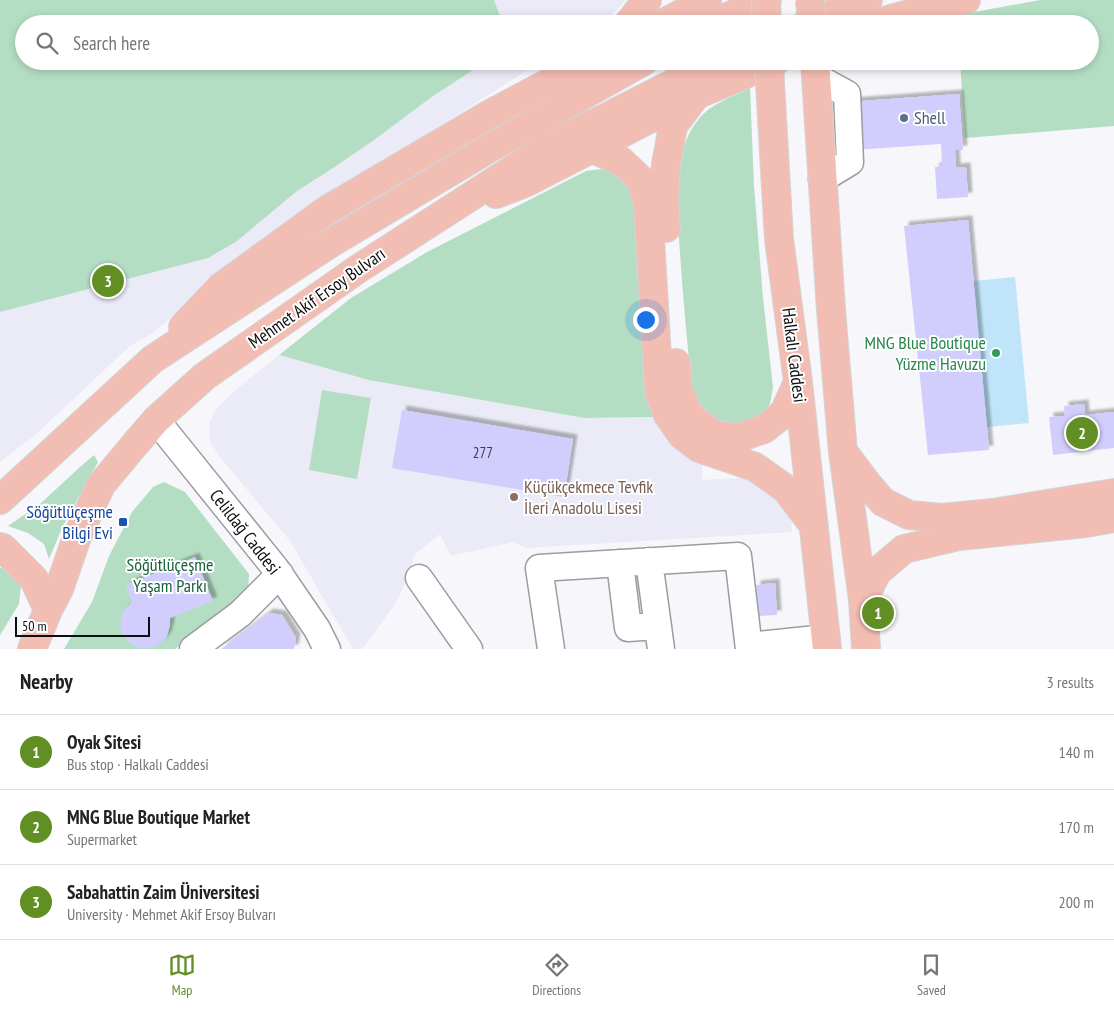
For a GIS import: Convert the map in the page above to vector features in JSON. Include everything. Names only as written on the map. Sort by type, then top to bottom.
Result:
[{"type":"main road","points":[[635,15],[647,0]]},
{"type":"main road","points":[[679,15],[707,0]]},
{"type":"main road","points":[[732,15],[767,0],[767,15]]},
{"type":"main road","points":[[810,0],[811,15]]},
{"type":"main road","points":[[829,15],[868,0]]},
{"type":"main road","points":[[906,15],[966,0]]},
{"type":"main road","points":[[153,360],[221,287],[327,210],[490,114],[573,70]]},
{"type":"main road","name":"Mehmet Akif Ersoy Bulvarı","points":[[0,500],[153,360],[334,241],[488,149],[628,70]]},
{"type":"main road","name":"Mehmet Akif Ersoy Bulvarı","points":[[32,649],[59,589],[76,537],[101,485],[156,420],[205,376],[358,269],[546,148],[699,70]]},
{"type":"main road","points":[[448,211],[525,184],[696,95],[766,70]]},
{"type":"main road","name":"Halkalı Caddesi","points":[[772,70],[779,239],[798,382],[827,644]]},
{"type":"main road","points":[[815,70],[831,310],[843,452],[863,600],[866,649]]},
{"type":"main road","points":[[696,95],[674,126],[666,164],[664,202],[678,390],[690,416],[713,434],[738,438],[764,429],[784,413],[798,382]]},
{"type":"main road","points":[[592,149],[621,161],[641,180],[648,204],[659,392],[668,415],[682,435],[699,448],[755,468],[786,489],[814,526]]},
{"type":"main road","points":[[843,452],[883,502],[909,514],[950,518],[993,513],[1114,492]]},
{"type":"main road","points":[[863,600],[877,572],[904,549],[959,536],[1086,523],[1114,518]]},
{"type":"main road","points":[[0,547],[34,579],[48,610]]},
{"type":"street","name":"Celildağ Caddesi","points":[[156,420],[280,574],[317,629],[323,647]]},
{"type":"street","points":[[551,649],[539,568],[738,556],[749,647],[827,644]]},
{"type":"street","points":[[649,561],[661,643]]},
{"type":"street","points":[[620,563],[628,628],[661,643]]},
{"type":"street","points":[[193,649],[240,614],[280,574]]},
{"type":"street","points":[[419,578],[469,649]]},
{"type":"shaded area","points":[[0,0],[625,0],[611,15],[15,15],[15,70],[528,70],[280,227],[150,335],[130,346],[34,436],[0,462]]},
{"type":"shaded area","name":"Küçükçekmece Tevfik İleri Anadolu Lisesi","points":[[279,355],[369,380],[584,418],[663,417],[702,457],[702,480],[756,477],[791,514],[792,532],[525,548],[513,542],[451,556],[440,534],[414,555],[410,573],[396,603],[362,649],[353,649],[290,541],[220,457],[210,442],[209,425],[215,410],[238,388]]},
{"type":"green space","points":[[0,0],[494,0],[500,15],[15,15],[15,70],[473,70],[433,96],[374,140],[297,191],[237,241],[208,258],[0,312]]},
{"type":"green space","points":[[1040,0],[1114,0],[1114,126],[965,138],[961,70],[1099,70],[1099,15],[958,15]]},
{"type":"green space","points":[[750,88],[754,186],[763,298],[773,387],[770,404],[760,417],[745,425],[728,425],[712,418],[701,409],[692,394],[680,253],[678,178],[685,145],[690,132],[698,120],[715,105]]},
{"type":"green space","points":[[602,169],[619,174],[632,186],[637,202],[656,417],[584,418],[369,380],[279,355],[351,298],[427,252],[586,171]]},
{"type":"green space","points":[[322,390],[371,398],[357,479],[309,470]]},
{"type":"green space","points":[[94,455],[98,462],[63,526],[49,559],[44,544],[28,533],[8,526],[40,504]]},
{"type":"green space","name":"Söğütlüçeşme Yaşam Parkı","points":[[164,482],[185,492],[249,574],[248,591],[235,604],[175,649],[64,649],[92,602],[109,556],[132,512],[153,487]]},
{"type":"green space","points":[[0,568],[21,586],[19,604],[0,635]]},
{"type":"water","name":"MNG Blue Boutique Yüzme Havuzu","points":[[1015,277],[1029,423],[977,428],[963,282]]},
{"type":"building","points":[[959,94],[963,150],[955,150],[956,168],[966,167],[968,197],[937,199],[935,167],[942,166],[941,144],[853,150],[849,102]]},
{"type":"building","points":[[968,220],[989,450],[928,455],[904,226]]},
{"type":"building","points":[[1084,404],[1085,415],[1114,412],[1114,448],[1053,455],[1049,417],[1065,416],[1064,406]]},
{"type":"building","points":[[402,410],[573,439],[564,497],[392,468]]},
{"type":"building","points":[[195,557],[213,601],[170,618],[167,636],[157,645],[151,648],[144,648],[131,644],[126,640],[120,626],[123,612],[132,602],[126,585]]},
{"type":"building","points":[[775,583],[777,615],[758,616],[756,585]]},
{"type":"building","points":[[269,613],[282,615],[296,638],[294,649],[221,649]]},
{"type":"place","name":"Shell","points":[[904,118]]},
{"type":"place","name":"Sabahattin Zaim Üniversitesi","points":[[108,281]]},
{"type":"place","name":"MNG Blue Boutique Yüzme Havuzu","points":[[996,353]]},
{"type":"place","name":"MNG Blue Boutique Market","points":[[1082,433]]},
{"type":"place","name":"Küçükçekmece Tevfik İleri Anadolu Lisesi","points":[[514,497]]},
{"type":"place","name":"Söğütlüçeşme Bilgi Evi","points":[[123,522]]},
{"type":"place","name":"Oyak Sitesi","points":[[878,613]]}]
